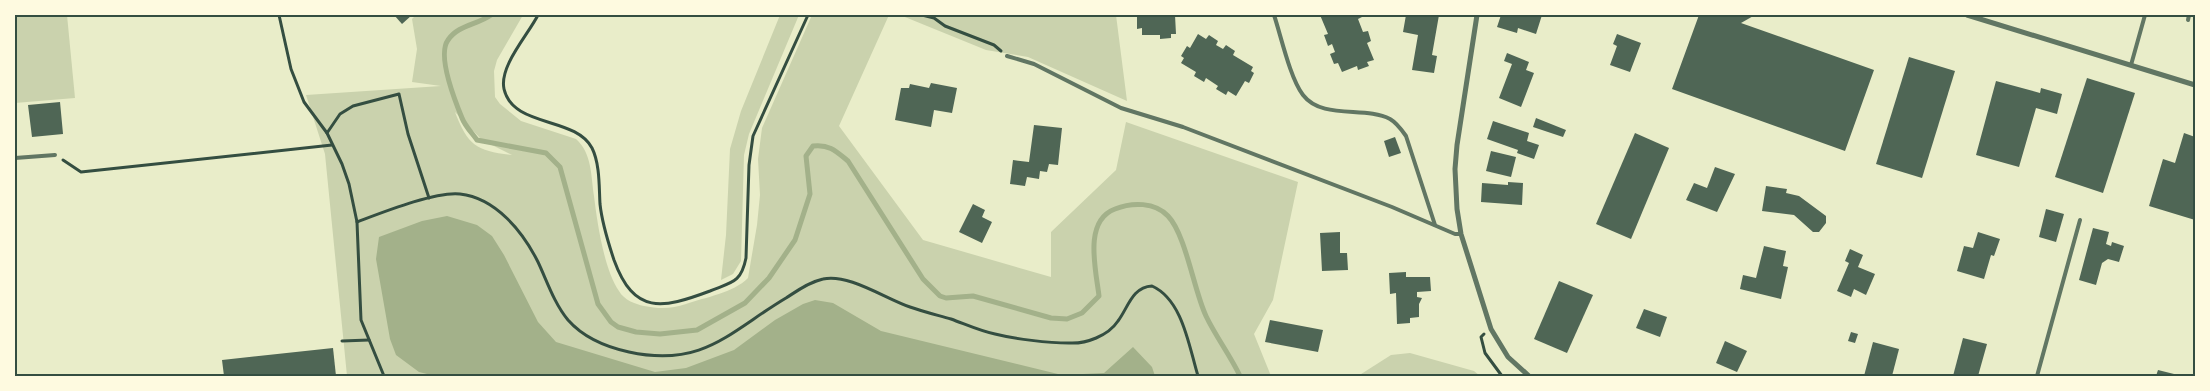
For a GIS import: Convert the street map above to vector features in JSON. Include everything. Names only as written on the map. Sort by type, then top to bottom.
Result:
[{"type":"street","points":[[1477,15],[1456,144],[1455,179],[1461,234],[1491,329],[1508,357],[1530,376]]},
{"type":"street","points":[[1967,15],[2195,85]]},
{"type":"lane","points":[[1274,15],[1296,83],[1302,94],[1310,102],[1330,109],[1385,117],[1399,126],[1406,136],[1435,225]]},
{"type":"lane","points":[[2131,65],[2145,15]]},
{"type":"lane","points":[[1007,56],[1034,64],[1121,108],[1183,127],[1455,234],[1461,234]]},
{"type":"lane","points":[[15,158],[55,155]]},
{"type":"lane","points":[[2037,376],[2080,220]]},
{"type":"path","points":[[280,15],[291,69],[304,102],[327,133],[349,184],[357,222],[361,320],[384,376]]},
{"type":"path","points":[[538,15],[504,75],[504,88],[509,102],[525,113],[574,132],[592,148],[596,159],[604,225],[621,279],[638,298],[662,304],[690,298],[733,282],[743,272],[746,258],[749,165],[753,136],[808,15]]},
{"type":"path","points":[[922,15],[934,18],[945,26],[994,44],[1007,56]]},
{"type":"path","points":[[327,133],[340,114],[353,106],[399,94],[408,134],[429,198]]},
{"type":"path","points":[[55,155],[81,172],[332,145]]},
{"type":"path","points":[[357,222],[429,198],[460,194],[487,202],[509,220],[536,258],[568,320],[583,334],[597,342],[630,352],[670,355],[713,346],[806,285],[824,278],[844,279],[909,307],[995,334],[1069,343],[1085,342],[1105,334],[1118,322],[1135,294],[1141,288],[1152,286],[1164,294],[1181,321],[1198,376]]},
{"type":"path","points":[[1481,337],[1485,353],[1502,376]]},
{"type":"path","points":[[342,341],[370,340]]},
{"type":"shaded area","points":[[15,15],[67,15],[75,98],[15,103]]},
{"type":"shaded area","points":[[416,15],[523,15],[497,60],[494,71],[495,97],[500,104],[521,121],[576,139],[581,145],[590,165],[599,232],[609,271],[624,297],[633,303],[644,306],[665,308],[681,306],[727,291],[748,278],[760,195],[758,159],[762,128],[812,15],[889,15],[839,126],[923,240],[1051,277],[1051,232],[1116,170],[1126,122],[1298,182],[1273,300],[1254,334],[1271,376],[347,376],[325,154],[306,95],[441,86],[412,82],[417,49],[412,19]],"holes":[[[455,112],[482,140],[512,155],[482,149],[475,145],[464,132]]]},
{"type":"shaded area","points":[[780,15],[799,15],[749,134],[744,155],[741,261],[733,274],[721,280],[726,235],[730,149],[741,111]]},
{"type":"shaded area","points":[[900,15],[1116,15],[1127,101],[1028,57],[986,50]]},
{"type":"shaded area","points":[[447,216],[477,225],[492,236],[504,255],[538,322],[556,342],[655,372],[686,368],[734,350],[775,320],[803,304],[815,300],[833,303],[881,331],[1062,375],[1104,373],[1133,347],[1152,367],[1155,376],[435,376],[419,372],[396,355],[390,339],[376,259],[379,237],[422,221]]},
{"type":"shaded area","points":[[1410,353],[1474,371],[1480,376],[1358,376],[1391,355]]},
{"type":"building","points":[[394,15],[412,15],[402,24]]},
{"type":"building","points":[[1141,15],[1175,15],[1176,34],[1171,34],[1171,38],[1160,39],[1160,35],[1142,35],[1142,28],[1137,29],[1137,17],[1141,17]]},
{"type":"building","points":[[1320,15],[1362,15],[1358,19],[1363,32],[1368,31],[1371,41],[1367,43],[1374,60],[1367,62],[1369,66],[1358,70],[1357,66],[1342,72],[1338,63],[1334,64],[1330,54],[1335,52],[1332,44],[1328,46],[1324,35],[1328,34]]},
{"type":"building","points":[[1406,15],[1421,17],[1421,15],[1439,15],[1432,55],[1437,56],[1434,73],[1412,70],[1418,35],[1403,32]]},
{"type":"building","points":[[1501,15],[1542,15],[1536,34],[1518,28],[1517,33],[1497,27]]},
{"type":"building","points":[[1699,15],[1755,15],[1741,23],[1874,70],[1845,151],[1672,89]]},
{"type":"building","points":[[1198,34],[1206,39],[1209,35],[1218,41],[1216,45],[1223,49],[1226,45],[1235,51],[1233,55],[1253,67],[1251,71],[1254,73],[1249,83],[1245,81],[1236,96],[1228,91],[1226,95],[1216,89],[1218,86],[1206,78],[1204,82],[1194,76],[1196,72],[1181,63],[1184,58],[1181,56],[1187,46],[1190,48]]},
{"type":"building","points":[[1617,34],[1641,43],[1630,72],[1610,65],[1617,46],[1613,44]]},
{"type":"building","points":[[1507,53],[1529,62],[1526,70],[1534,73],[1521,107],[1499,98],[1512,64],[1504,61]]},
{"type":"building","points":[[1909,57],[1955,71],[1922,178],[1876,164]]},
{"type":"building","points":[[2087,78],[2135,93],[2103,193],[2055,177]]},
{"type":"building","points":[[1996,81],[2040,93],[2041,88],[2062,94],[2057,114],[2036,108],[2019,167],[1976,155]]},
{"type":"building","points":[[931,83],[957,88],[952,113],[934,110],[931,127],[895,120],[901,88],[909,88],[910,84],[929,88]]},
{"type":"building","points":[[60,102],[63,134],[32,137],[28,105]]},
{"type":"building","points":[[1536,118],[1566,130],[1563,137],[1533,127]]},
{"type":"building","points":[[1493,121],[1529,133],[1527,141],[1539,145],[1534,159],[1517,153],[1518,150],[1487,139]]},
{"type":"building","points":[[1034,125],[1062,128],[1058,165],[1049,164],[1047,172],[1040,171],[1039,179],[1027,177],[1025,186],[1010,184],[1013,160],[1029,162]]},
{"type":"building","points":[[1635,133],[1669,148],[1631,239],[1596,224]]},
{"type":"building","points":[[2184,133],[2195,137],[2195,220],[2149,206],[2163,159],[2175,163]]},
{"type":"building","points":[[1395,137],[1401,153],[1389,157],[1384,141]]},
{"type":"building","points":[[1491,151],[1516,157],[1511,177],[1486,171]]},
{"type":"building","points":[[1715,167],[1735,174],[1717,212],[1686,200],[1694,183],[1707,188]]},
{"type":"building","points":[[1508,182],[1523,183],[1522,205],[1481,202],[1482,183],[1508,185]]},
{"type":"building","points":[[1766,186],[1787,189],[1786,193],[1799,196],[1826,216],[1826,223],[1819,232],[1813,232],[1794,215],[1762,211]]},
{"type":"building","points":[[973,204],[985,210],[982,217],[992,222],[982,243],[959,232]]},
{"type":"building","points":[[2046,209],[2064,214],[2056,242],[2039,237]]},
{"type":"building","points":[[2093,228],[2109,232],[2106,244],[2111,246],[2112,242],[2124,246],[2119,262],[2108,259],[2102,263],[2096,285],[2079,280]]},
{"type":"building","points":[[1340,232],[1340,253],[1347,253],[1348,270],[1322,271],[1320,233]]},
{"type":"building","points":[[1978,232],[2000,239],[1994,256],[1991,255],[1984,279],[1957,271],[1964,246],[1973,248]]},
{"type":"building","points":[[1764,246],[1786,251],[1783,266],[1788,267],[1781,299],[1740,289],[1743,275],[1756,278]]},
{"type":"building","points":[[1850,249],[1863,255],[1858,267],[1875,274],[1866,295],[1854,289],[1851,297],[1837,291],[1849,263],[1845,261]]},
{"type":"building","points":[[1406,272],[1406,277],[1430,277],[1431,291],[1417,292],[1417,297],[1422,298],[1419,304],[1419,317],[1410,318],[1410,323],[1397,324],[1396,293],[1390,294],[1389,273]]},
{"type":"building","points":[[1559,281],[1593,295],[1567,353],[1534,339]]},
{"type":"building","points":[[1644,309],[1667,317],[1660,337],[1636,328]]},
{"type":"building","points":[[1270,320],[1323,330],[1318,352],[1265,342]]},
{"type":"building","points":[[1851,332],[1858,334],[1855,343],[1848,341]]},
{"type":"building","points":[[1963,338],[1987,344],[1978,376],[1953,376]]},
{"type":"building","points":[[1725,341],[1747,351],[1737,372],[1716,363]]},
{"type":"building","points":[[1873,342],[1899,349],[1892,376],[1864,376]]},
{"type":"building","points":[[333,348],[336,376],[224,376],[222,360]]},
{"type":"building","points":[[2158,370],[2178,375],[2178,376],[2156,376]]},
{"type":"waterway","points":[[491,15],[457,31],[448,40],[445,47],[448,78],[455,101],[467,127],[477,140],[546,153],[560,167],[598,304],[611,322],[618,327],[636,332],[660,334],[697,330],[745,303],[769,278],[795,240],[810,194],[806,156],[813,146],[824,146],[832,149],[848,161],[923,279],[940,296],[946,298],[973,296],[1051,318],[1067,319],[1082,313],[1099,296],[1094,247],[1095,235],[1105,215],[1115,209],[1136,204],[1150,206],[1163,211],[1180,236],[1206,316],[1240,376]]}]
